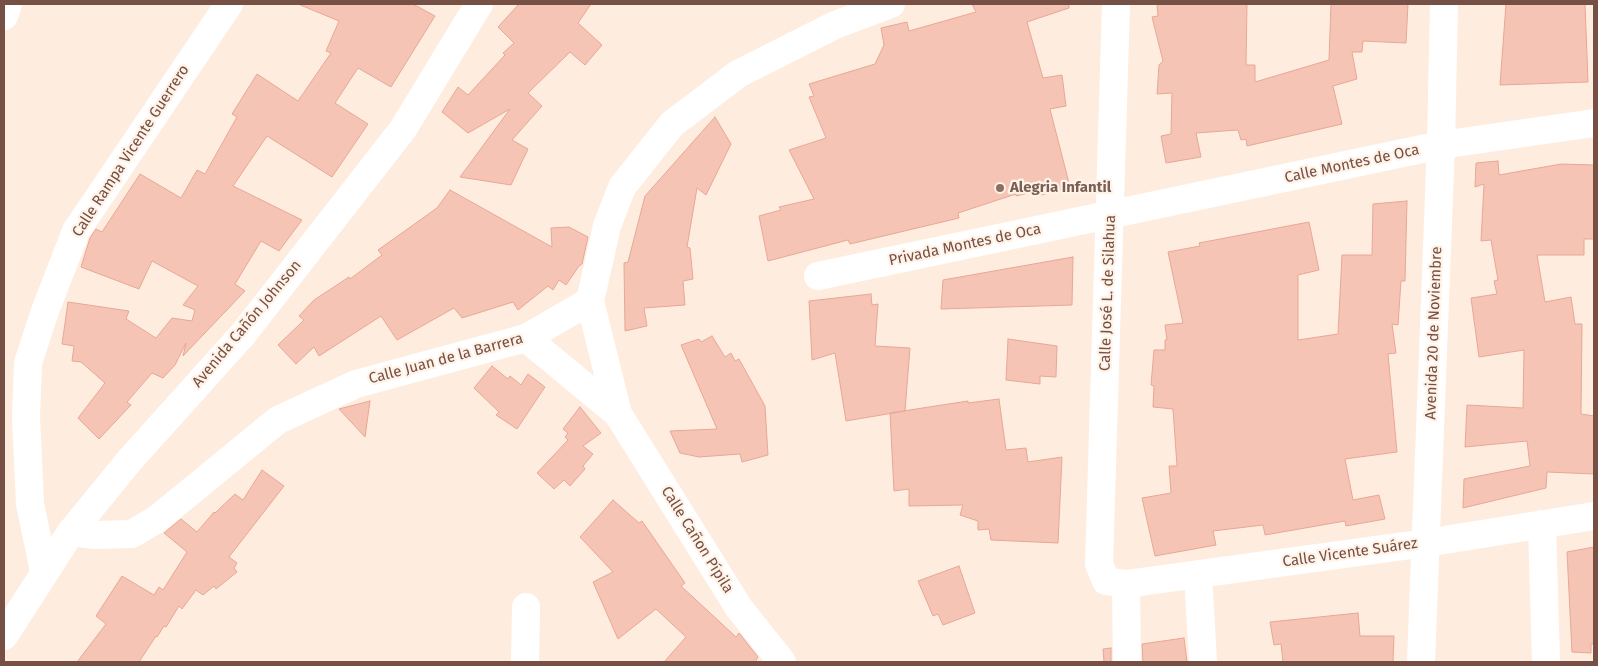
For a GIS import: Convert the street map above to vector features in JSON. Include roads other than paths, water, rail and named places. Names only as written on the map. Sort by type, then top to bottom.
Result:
[{"type":"street","points":[[4,16],[8,4]]},
{"type":"street","name":"Calle Rampa Vicente Guerrero","points":[[44,571],[30,504],[26,417],[28,363],[45,311],[76,231],[229,4]]},
{"type":"street","name":"Avenida Cañón Johnson","points":[[4,636],[70,532],[128,461],[244,333],[403,129],[479,4]]},
{"type":"street","points":[[590,301],[607,226],[622,187],[672,124],[738,74],[835,24],[891,4]]},
{"type":"street","name":"Calle José L. de Silahua","points":[[1116,4],[1099,564],[1116,582],[1127,662]]},
{"type":"street","name":"Avenida 20 de Noviembre","points":[[1421,662],[1441,145],[1444,4]]},
{"type":"street","name":"Calle Montes de Oca","points":[[1111,214],[1441,145],[1594,116]]},
{"type":"street","name":"Privada Montes de Oca","points":[[818,276],[1111,214]]},
{"type":"street","name":"Calle Juan de la Barrera","points":[[70,532],[94,535],[132,534],[157,519],[278,420],[356,384],[526,338],[590,301]]},
{"type":"street","name":"Calle Cañon Pípila","points":[[590,301],[618,414],[739,608],[782,662]]},
{"type":"street","name":"Calle Cañon Pípila","points":[[526,338],[618,414]]},
{"type":"street","name":"Calle Vicente Suárez","points":[[1116,582],[1198,574],[1426,543],[1594,516]]},
{"type":"street","points":[[1542,524],[1546,662]]},
{"type":"street","points":[[1198,574],[1203,662]]},
{"type":"street","points":[[526,607],[526,662]]},
{"type":"place","name":"Alegria Infantil","points":[[1000,188]]}]
